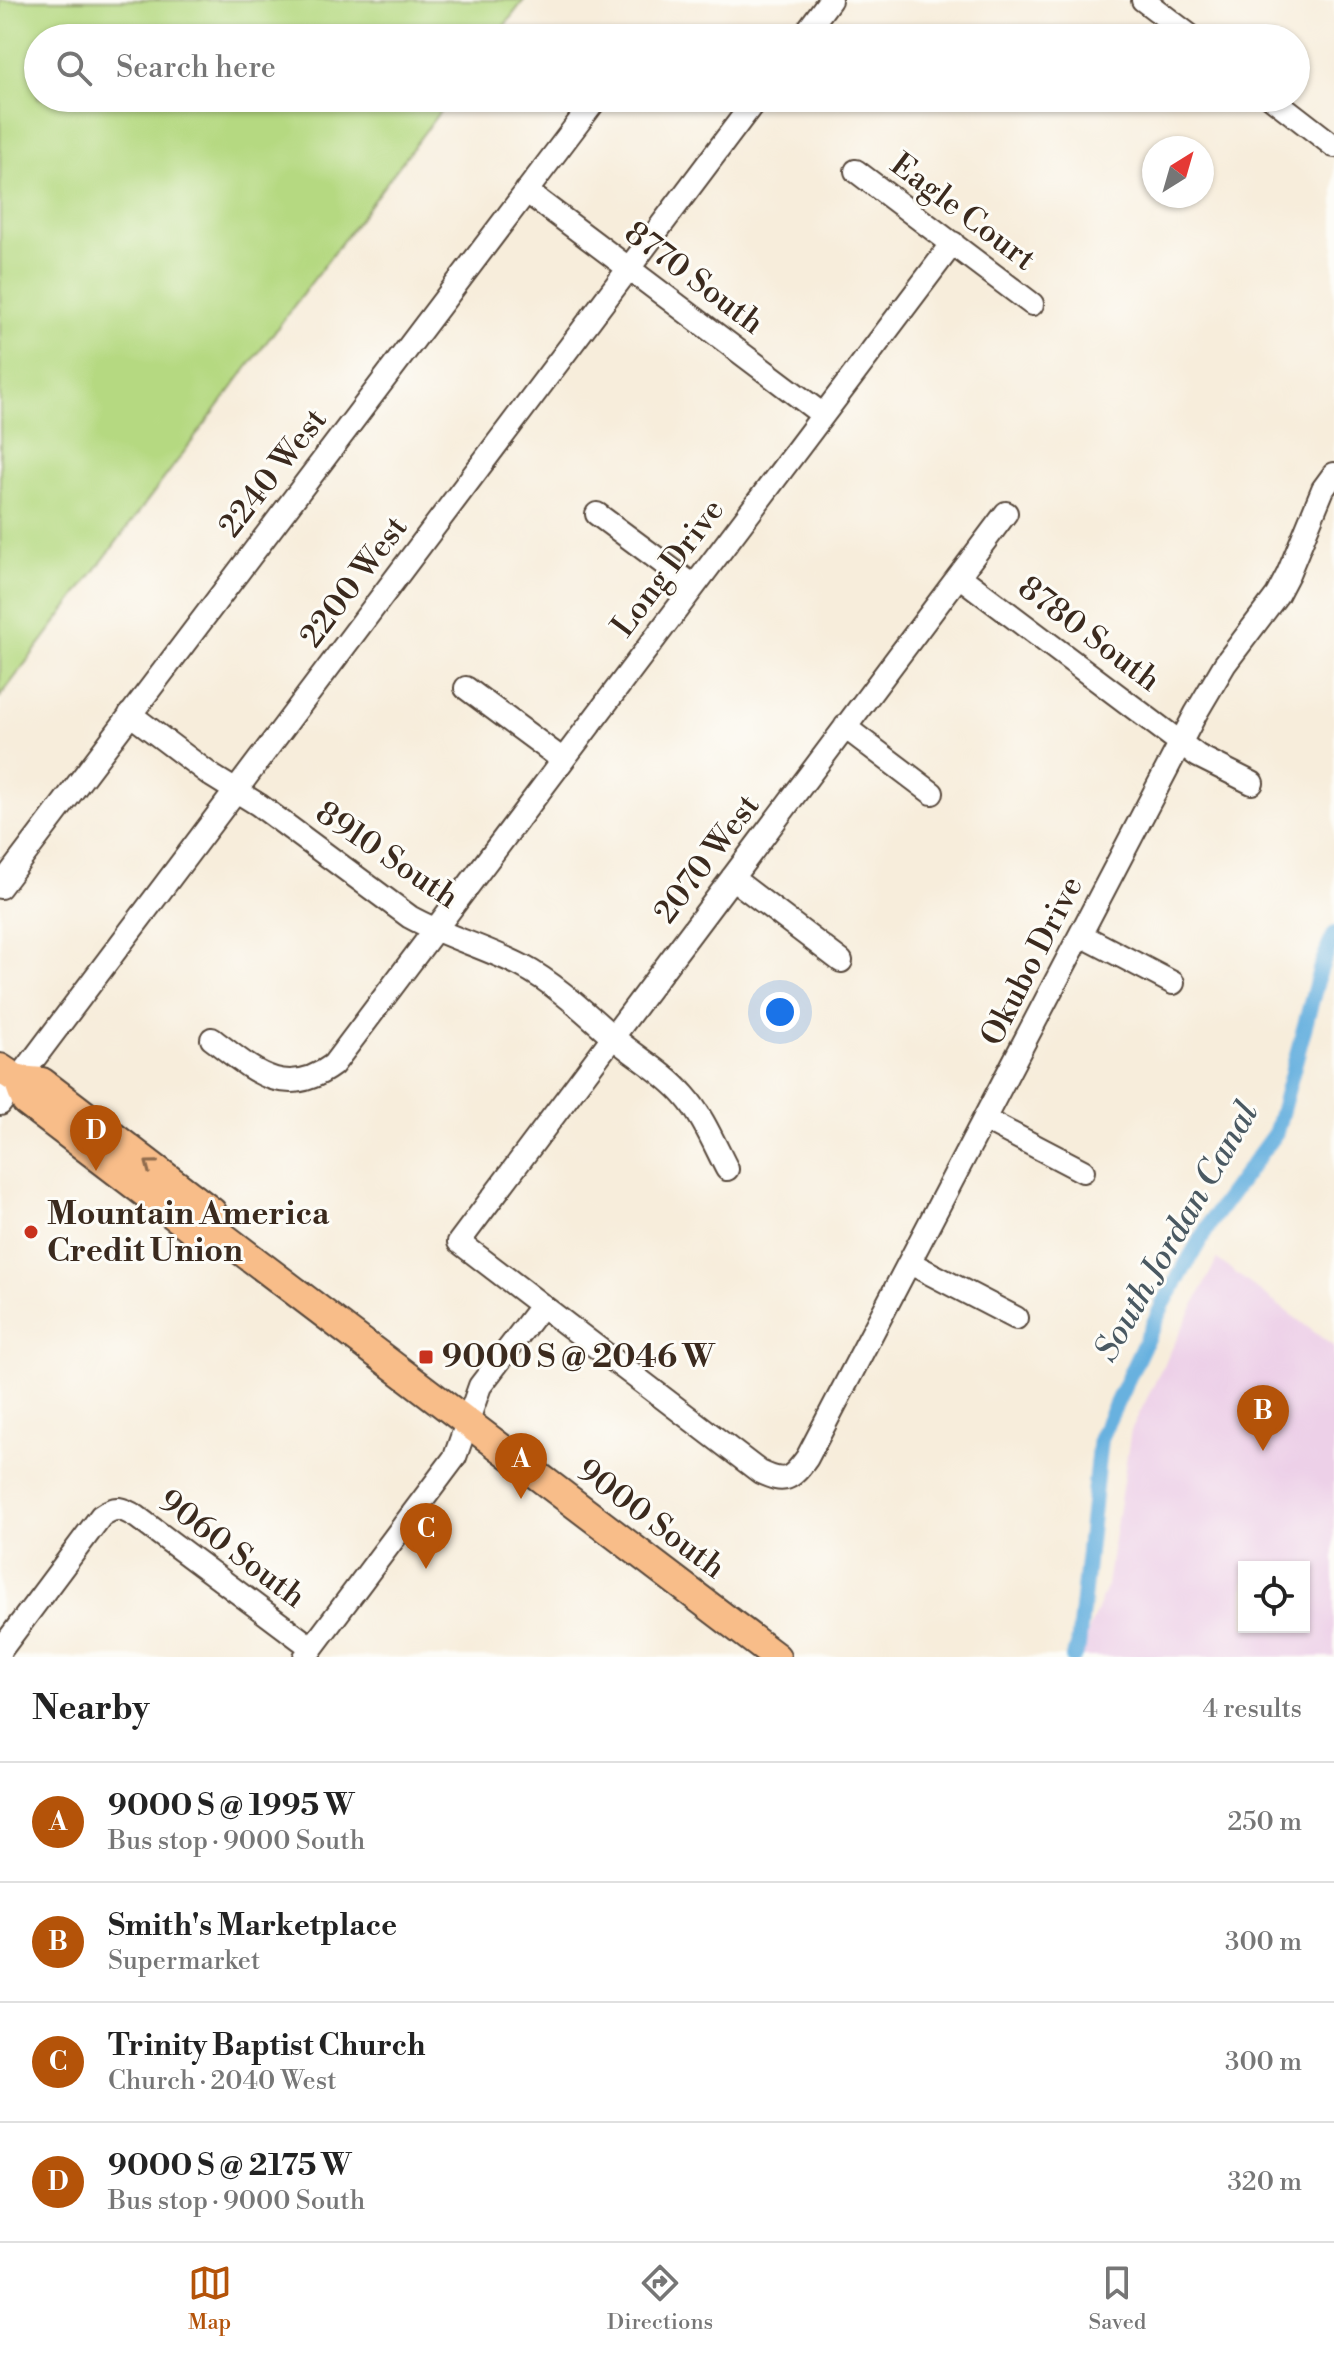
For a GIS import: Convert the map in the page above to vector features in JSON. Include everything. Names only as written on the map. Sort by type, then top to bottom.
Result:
[{"type":"main road","name":"9000 South","points":[[9,1074],[26,1102],[196,1232],[217,1232],[776,1657]]},
{"type":"street","points":[[812,24],[830,0]]},
{"type":"street","points":[[1143,0],[1175,24]]},
{"type":"street","name":"2240 West","points":[[0,887],[586,112]]},
{"type":"street","name":"2200 West","points":[[0,1104],[9,1074],[236,792],[747,112]]},
{"type":"street","points":[[1290,112],[1334,146]]},
{"type":"street","name":"Eagle Court","points":[[856,171],[1032,304]]},
{"type":"street","name":"8770 South","points":[[526,191],[823,415]]},
{"type":"street","name":"Long Drive","points":[[212,1039],[258,1073],[275,1081],[293,1083],[320,1074],[333,1065],[953,243]]},
{"type":"street","name":"Okubo Drive","points":[[542,1305],[760,1472],[775,1479],[787,1480],[797,1472],[910,1263],[1181,744],[1225,664],[1277,595],[1323,489],[1334,474]]},
{"type":"street","name":"2070 West","points":[[542,1305],[459,1242],[1006,513]]},
{"type":"street","points":[[597,514],[694,586]]},
{"type":"street","name":"8780 South","points":[[959,576],[1181,744],[1252,783]]},
{"type":"street","points":[[466,688],[563,760]]},
{"type":"street","name":"8910 South","points":[[130,714],[410,917],[435,931],[526,968],[593,1017],[684,1095],[698,1114],[727,1169]]},
{"type":"street","points":[[845,727],[932,793]]},
{"type":"street","points":[[732,878],[841,961]]},
{"type":"street","points":[[1081,935],[1173,983]]},
{"type":"street","points":[[985,1120],[1083,1171]]},
{"type":"street","points":[[910,1263],[1016,1318]]},
{"type":"street","points":[[309,1653],[455,1457],[480,1386],[542,1305]]},
{"type":"street","name":"9060 South","points":[[0,1651],[101,1516],[111,1508],[137,1517],[309,1653]]},
{"type":"shaded area","points":[[1217,1259],[1334,1347],[1334,1657],[1078,1657],[1107,1585],[1131,1430]]},
{"type":"green space","points":[[0,0],[524,0],[506,24],[24,24],[24,112],[439,112],[0,697]]},
{"type":"waterway","name":"South Jordan Canal","points":[[1073,1657],[1078,1647],[1100,1438],[1163,1304],[1213,1218],[1276,1132],[1320,970],[1334,934]]},
{"type":"place","name":"9000 S @ 2175 W","points":[[96,1171]]},
{"type":"place","name":"Mountain America Credit Union","points":[[31,1232]]},
{"type":"place","name":"9000 S @ 2046 W","points":[[426,1357]]},
{"type":"place","name":"Smith's Marketplace","points":[[1263,1451]]},
{"type":"place","name":"9000 S @ 1995 W","points":[[521,1499]]},
{"type":"place","name":"Trinity Baptist Church","points":[[426,1569]]}]
